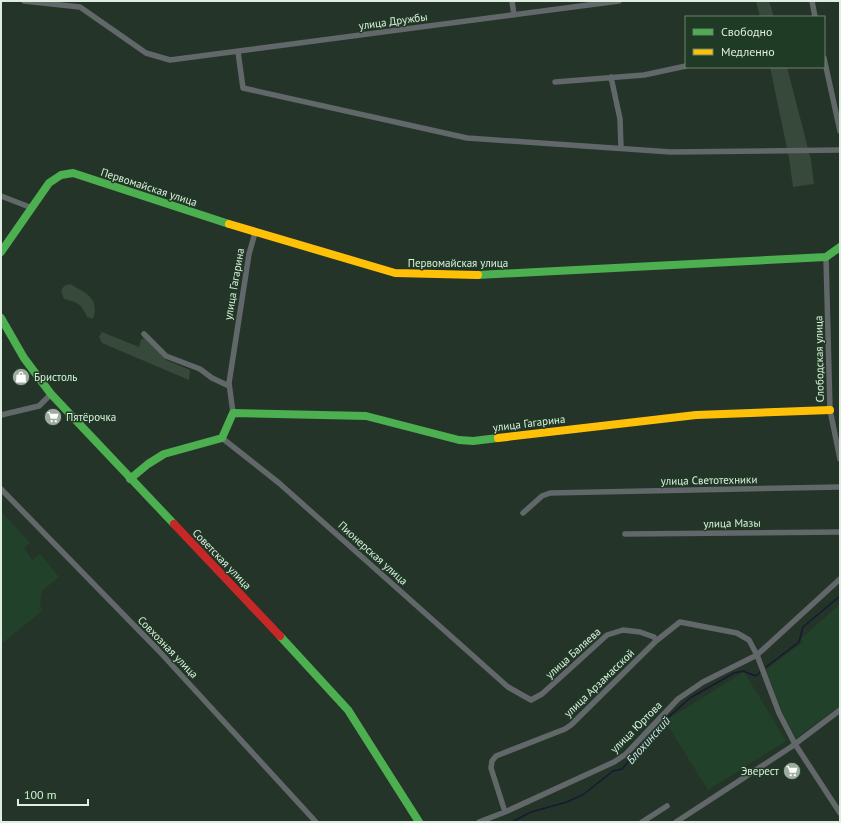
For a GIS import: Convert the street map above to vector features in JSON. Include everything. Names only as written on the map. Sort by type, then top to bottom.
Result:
[{"type":"street","name":"улица Дружбы","points":[[24,1],[80,7],[146,53],[170,60],[619,1]]},
{"type":"street","points":[[512,1],[514,15]]},
{"type":"street","points":[[812,1],[815,16]]},
{"type":"street","points":[[238,52],[243,88],[467,138],[671,152],[840,150]]},
{"type":"street","points":[[825,62],[840,130]]},
{"type":"street","points":[[555,82],[644,75],[685,66]]},
{"type":"street","points":[[611,77],[620,119],[621,148]]},
{"type":"street","name":"Первомайская улица","points":[[1,252],[49,183],[60,175],[73,173],[255,233],[395,273],[461,276],[826,258]]},
{"type":"street","points":[[1,196],[32,208]]},
{"type":"street","name":"улица Гагарина","points":[[255,233],[249,254],[229,386],[233,413],[366,416],[459,440],[473,441],[603,425],[727,413],[830,410]]},
{"type":"street","points":[[826,258],[840,247]]},
{"type":"street","name":"Слободская улица","points":[[826,258],[830,410],[840,459]]},
{"type":"street","name":"Советская улица","points":[[1,318],[24,358],[51,394],[334,693],[348,710],[419,822]]},
{"type":"street","points":[[144,334],[166,356],[200,369],[212,378],[229,386]]},
{"type":"street","points":[[1,415],[39,406],[51,394]]},
{"type":"street","points":[[130,479],[148,464],[164,454],[222,438],[233,413]]},
{"type":"street","name":"Пионерская улица","points":[[222,438],[279,483],[508,687]]},
{"type":"street","name":"улица Светотехники","points":[[522,513],[542,496],[550,493],[840,487]]},
{"type":"street","name":"Совхозная улица","points":[[1,489],[159,651],[316,822]]},
{"type":"street","name":"улица Мазы","points":[[625,534],[840,532]]},
{"type":"street","name":"улица Юртова","points":[[479,822],[505,812],[614,762],[626,754],[678,699],[703,682],[757,655],[840,579]]},
{"type":"street","name":"улица Арзамасской","points":[[505,812],[491,768],[492,761],[496,756],[565,729],[571,725],[656,641],[680,622],[737,633],[749,640],[757,655],[779,713],[795,744],[840,813]]},
{"type":"street","name":"улица Баляева","points":[[508,687],[531,700],[536,698],[607,635],[624,630],[640,632],[654,637],[656,641]]},
{"type":"street","points":[[676,822],[795,744],[840,710]]},
{"type":"street","points":[[642,822],[667,806]]},
{"type":"shaded area","points":[[756,1],[769,1],[774,16],[760,16]]},
{"type":"shaded area","points":[[770,68],[787,68],[811,160],[814,184],[793,187],[789,158]]},
{"type":"shaded area","points":[[70,284],[86,293],[93,301],[95,312],[93,319],[87,317],[81,306],[64,299],[61,291],[64,286]]},
{"type":"shaded area","points":[[102,332],[139,347],[141,340],[144,338],[166,360],[190,370],[189,380],[102,343],[99,337]]},
{"type":"shaded area","points":[[1,511],[30,543],[24,548],[32,560],[40,554],[59,577],[42,591],[40,603],[42,611],[1,644]]},
{"type":"shaded area","points":[[840,604],[840,706],[796,738],[786,721],[766,670],[803,642],[801,639]]},
{"type":"shaded area","points":[[744,672],[786,741],[708,790],[665,721]]},
{"type":"waterway","name":"Блохинский","points":[[766,667],[799,642],[803,627],[840,596]]},
{"type":"waterway","name":"Блохинский","points":[[512,822],[531,812],[567,802],[584,794],[613,771],[622,769],[644,744],[662,729],[664,721],[690,698],[734,673],[743,671],[756,676],[760,672]]},
{"type":"traffic: fast","points":[[1,252],[49,183],[61,175],[73,173],[229,224]]},
{"type":"traffic: fast","points":[[478,275],[826,257],[840,247]]},
{"type":"traffic: fast","points":[[1,318],[24,358],[51,394],[174,524]]},
{"type":"traffic: fast","points":[[130,479],[148,464],[164,454],[222,438],[233,413],[366,416],[459,440],[473,441],[498,438]]},
{"type":"traffic: fast","points":[[280,636],[348,710],[419,822]]},
{"type":"traffic: slow","points":[[229,224],[395,273],[478,275]]},
{"type":"traffic: slow","points":[[498,438],[696,415],[830,410]]},
{"type":"traffic: jam","points":[[174,524],[280,636]]},
{"type":"place","name":"Бристоль","points":[[21,377]]},
{"type":"place","name":"Пятёрочка","points":[[53,417]]},
{"type":"place","name":"Эверест","points":[[792,771]]}]
